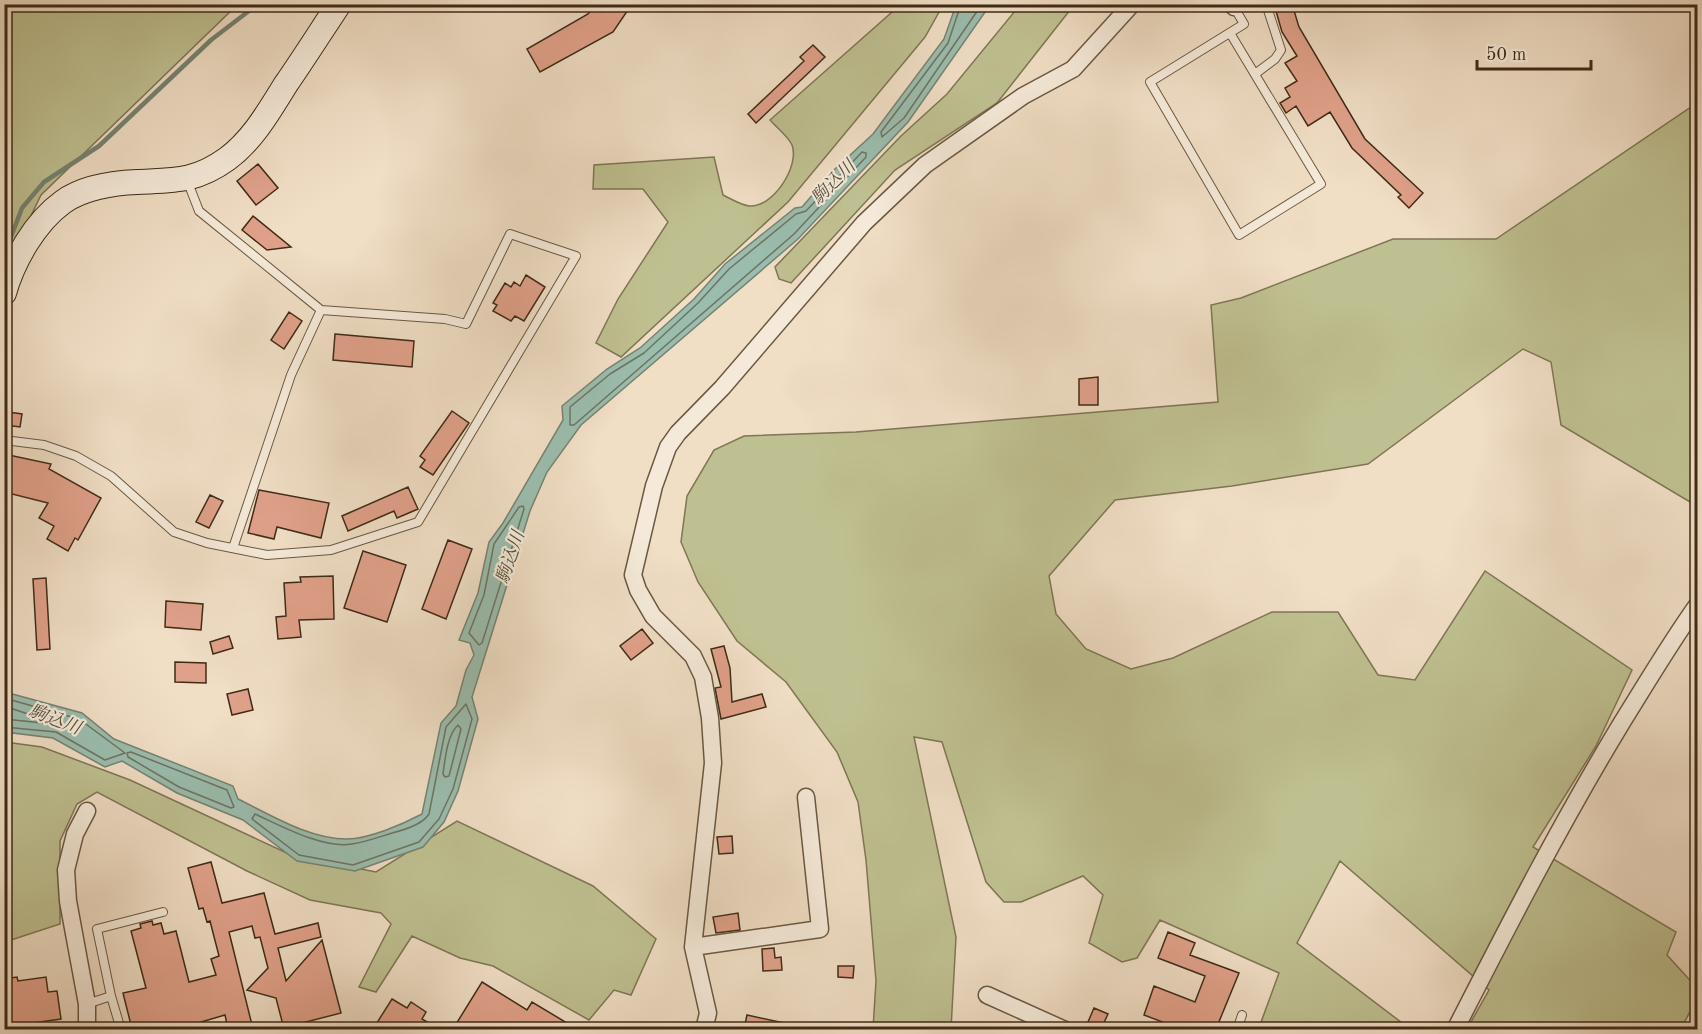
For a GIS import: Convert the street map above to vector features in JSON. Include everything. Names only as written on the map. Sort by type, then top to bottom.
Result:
[{"type":"street","points":[[4,293],[9,274],[30,239],[62,202],[80,193],[104,187],[187,180],[211,170],[229,157],[256,130],[339,4]]},
{"type":"street","points":[[704,1029],[708,1013],[693,947],[713,763],[710,718],[703,677],[693,656],[653,616],[638,590],[633,575],[654,486],[668,447],[678,432],[738,370],[864,223],[925,165],[1023,96],[1072,69],[1132,4]]},
{"type":"street","points":[[1455,1029],[1583,788],[1676,634],[1698,604]]},
{"type":"street","points":[[693,947],[820,929],[806,797]]},
{"type":"street","points":[[87,811],[75,834],[66,870],[69,902],[87,1004],[87,1029]]},
{"type":"street","points":[[987,996],[1065,1029]]},
{"type":"lane","points":[[1255,74],[1275,59],[1281,50],[1266,4]]},
{"type":"lane","points":[[1230,33],[1321,184],[1239,235],[1150,82],[1244,24],[1234,6]]},
{"type":"lane","points":[[4,440],[44,445],[76,456],[111,476],[174,532],[207,543],[267,555],[332,550],[418,522],[576,256],[510,234],[466,324],[445,319],[321,310],[199,211],[187,180]]},
{"type":"lane","points":[[233,548],[291,375],[321,310]]},
{"type":"lane","points":[[121,1029],[111,996],[97,929],[163,912]]},
{"type":"lane","points":[[87,1004],[111,996]]},
{"type":"lane","points":[[1237,1029],[1242,1015]]},
{"type":"green space","points":[[5,5],[237,5],[41,195],[5,270]]},
{"type":"green space","points":[[900,5],[943,5],[925,37],[788,202],[621,357],[596,343],[618,299],[668,222],[643,189],[593,189],[594,165],[714,157],[723,195],[749,206],[758,205],[775,193],[792,164],[792,145],[770,120]]},
{"type":"green space","points":[[1020,5],[1074,5],[997,103],[895,170],[791,283],[779,279],[775,267],[901,136],[947,94]]},
{"type":"green space","points":[[1697,103],[1698,491],[1690,502],[1561,425],[1551,362],[1523,349],[1368,464],[1232,486],[1115,500],[1049,576],[1056,614],[1086,649],[1131,669],[1173,658],[1272,612],[1338,612],[1378,675],[1415,680],[1485,571],[1632,670],[1596,746],[1533,847],[1676,932],[1667,955],[1697,988],[1697,998],[1681,1029],[1467,1029],[1489,990],[1340,861],[1297,943],[1410,1029],[1267,1029],[1260,1025],[1279,973],[1160,920],[1137,958],[1122,962],[1089,943],[1103,895],[1083,876],[1021,902],[1004,902],[986,882],[942,742],[914,737],[956,937],[951,1029],[873,1029],[876,981],[866,860],[858,802],[837,752],[786,682],[737,641],[698,582],[681,542],[687,496],[714,450],[744,436],[856,432],[1218,402],[1211,305],[1241,298],[1393,239],[1496,239]]},
{"type":"green space","points":[[5,742],[42,747],[130,780],[291,855],[376,872],[457,821],[593,886],[656,939],[631,995],[614,990],[589,1020],[493,966],[460,958],[412,936],[376,992],[359,987],[391,924],[381,913],[310,900],[247,871],[97,792],[77,804],[60,841],[60,924],[5,942]]},
{"type":"water","name":"駒込川","points":[[956,5],[990,5],[908,122],[798,239],[581,425],[547,472],[530,511],[472,697],[478,719],[458,791],[444,822],[423,847],[355,871],[297,861],[243,820],[177,793],[122,761],[105,767],[53,738],[5,732],[5,692],[82,713],[114,739],[233,786],[238,799],[305,831],[333,838],[347,839],[375,834],[422,814],[441,723],[456,706],[466,670],[474,655],[470,643],[459,640],[478,593],[489,542],[503,523],[563,420],[562,406],[607,369],[640,348],[694,299],[725,264],[795,208],[802,207],[835,169],[873,134],[944,39]]},
{"type":"building","points":[[596,4],[632,4],[613,32],[540,72],[527,49],[588,14]]},
{"type":"building","points":[[1274,4],[1292,4],[1299,27],[1365,139],[1423,193],[1409,208],[1398,197],[1401,195],[1352,148],[1330,112],[1308,126],[1296,106],[1286,113],[1280,103],[1290,97],[1285,88],[1297,81],[1285,63],[1297,56],[1282,32]]},
{"type":"building","points":[[813,45],[825,57],[756,123],[748,114],[804,61],[800,57]]},
{"type":"building","points":[[258,164],[278,188],[256,205],[237,181]]},
{"type":"building","points":[[253,216],[291,247],[267,250],[242,230]]},
{"type":"building","points":[[526,275],[545,287],[524,321],[515,316],[511,321],[493,311],[497,305],[493,303],[505,283],[511,287],[514,282],[520,286]]},
{"type":"building","points":[[289,312],[302,321],[284,349],[271,340]]},
{"type":"building","points":[[335,334],[414,341],[412,367],[333,360]]},
{"type":"building","points":[[1098,377],[1098,405],[1079,405],[1079,379]]},
{"type":"building","points":[[452,411],[469,423],[433,475],[420,467],[425,460],[420,456]]},
{"type":"building","points":[[8,412],[22,414],[20,427],[6,425]]},
{"type":"building","points":[[4,454],[51,464],[49,469],[101,498],[78,540],[75,538],[68,551],[47,539],[54,526],[39,518],[48,503],[4,492]]},
{"type":"building","points":[[408,487],[418,509],[397,518],[394,511],[348,531],[342,516]]},
{"type":"building","points":[[259,490],[329,503],[321,538],[277,527],[274,539],[248,533]]},
{"type":"building","points":[[210,495],[223,501],[209,528],[196,522]]},
{"type":"building","points":[[448,540],[472,549],[446,619],[422,609]]},
{"type":"building","points":[[363,551],[406,565],[387,622],[344,608]]},
{"type":"building","points":[[333,576],[334,619],[299,620],[301,637],[278,639],[276,617],[286,616],[284,583],[301,582],[300,577]]},
{"type":"building","points":[[46,578],[50,649],[37,650],[33,579]]},
{"type":"building","points":[[166,601],[203,604],[201,630],[165,627]]},
{"type":"building","points":[[642,629],[653,643],[631,660],[620,646]]},
{"type":"building","points":[[229,636],[233,648],[213,654],[210,642]]},
{"type":"building","points":[[724,646],[730,668],[732,702],[762,694],[766,707],[721,719],[715,688],[721,687],[711,649]]},
{"type":"building","points":[[175,662],[206,663],[206,683],[175,682]]},
{"type":"building","points":[[248,689],[253,710],[232,715],[227,694]]},
{"type":"building","points":[[732,836],[733,853],[719,854],[717,837]]},
{"type":"building","points":[[211,862],[222,903],[264,893],[275,934],[318,923],[321,937],[278,948],[286,981],[322,940],[341,1013],[298,1024],[299,1029],[284,1029],[276,998],[247,990],[268,968],[260,937],[255,938],[252,926],[229,932],[253,1029],[228,1029],[225,1015],[201,1022],[203,1029],[132,1029],[123,993],[146,988],[131,931],[141,928],[140,924],[152,921],[153,925],[161,923],[164,934],[176,931],[189,982],[216,975],[211,959],[219,956],[210,921],[207,922],[203,908],[199,909],[188,868]]},
{"type":"building","points":[[738,913],[740,930],[716,933],[713,917]]},
{"type":"building","points":[[1168,932],[1195,943],[1190,955],[1239,973],[1216,1029],[1181,1029],[1144,1015],[1154,986],[1195,1002],[1205,976],[1158,958]]},
{"type":"building","points":[[774,948],[775,958],[781,957],[782,970],[763,971],[762,949]]},
{"type":"building","points":[[838,966],[854,966],[853,978],[838,977]]},
{"type":"building","points":[[17,977],[18,981],[46,977],[48,992],[57,991],[61,1019],[4,1027],[4,979]]},
{"type":"building","points":[[482,982],[527,1010],[532,1002],[577,1029],[453,1029]]},
{"type":"building","points":[[392,999],[407,1008],[411,1002],[426,1012],[422,1019],[439,1029],[373,1029]]},
{"type":"building","points":[[1094,1008],[1108,1014],[1101,1029],[1085,1029]]},
{"type":"building","points":[[747,1015],[789,1024],[788,1029],[744,1029]]},
{"type":"waterway","points":[[4,255],[22,208],[44,182],[99,146],[211,40],[258,4]]}]
